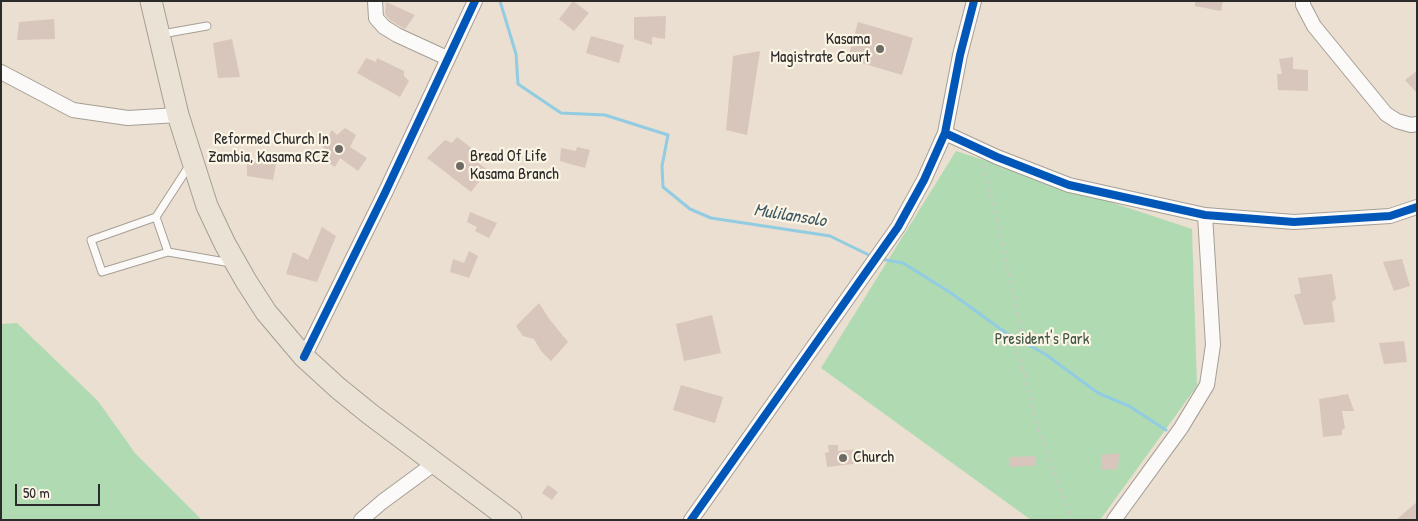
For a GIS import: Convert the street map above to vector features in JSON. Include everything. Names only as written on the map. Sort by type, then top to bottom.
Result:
[{"type":"main road","points":[[150,1],[178,115],[207,206],[236,264],[266,312],[304,357],[370,414],[512,520]]},
{"type":"street","points":[[375,1],[376,18],[384,27],[447,58]]},
{"type":"street","points":[[304,357],[385,193],[475,1]]},
{"type":"street","points":[[691,520],[898,227],[924,180],[945,133],[960,55],[974,1]]},
{"type":"street","points":[[1303,1],[1303,5],[1314,26],[1386,114],[1397,121],[1411,125],[1417,124]]},
{"type":"street","points":[[1,72],[73,110],[128,118],[178,115]]},
{"type":"street","points":[[945,133],[1069,185],[1205,215],[1294,222],[1390,216],[1417,207]]},
{"type":"street","points":[[1114,520],[1182,428],[1207,385],[1213,345],[1205,215]]},
{"type":"street","points":[[361,520],[410,480],[435,463]]},
{"type":"lane","points":[[159,34],[207,26]]},
{"type":"lane","points":[[192,160],[156,217],[91,240],[102,272],[168,252],[236,264]]},
{"type":"lane","points":[[156,217],[168,252]]},
{"type":"path","points":[[982,150],[984,171],[996,215],[1021,329],[1016,350],[1025,375],[1035,420],[1072,520]]},
{"type":"green space","name":"President's Park","points":[[956,151],[1192,229],[1197,386],[1100,520],[1031,520],[821,368]]},
{"type":"green space","points":[[17,323],[98,401],[135,453],[202,520],[1,520],[1,324]]},
{"type":"building","points":[[573,1],[589,13],[574,31],[559,19]]},
{"type":"building","points":[[1195,1],[1223,1],[1221,11],[1195,6]]},
{"type":"building","points":[[386,2],[415,15],[405,29],[390,20],[385,14]]},
{"type":"building","points":[[666,16],[665,39],[652,37],[652,45],[634,39],[634,17]]},
{"type":"building","points":[[54,19],[55,39],[17,40],[19,22]]},
{"type":"building","name":"Kasama Magistrate Court","points":[[858,22],[913,38],[902,75],[848,59]]},
{"type":"building","points":[[591,36],[624,45],[619,63],[586,53]]},
{"type":"building","points":[[232,39],[240,77],[218,78],[213,43]]},
{"type":"building","points":[[760,51],[747,135],[726,130],[733,56]]},
{"type":"building","points":[[1293,57],[1293,69],[1308,70],[1308,91],[1278,90],[1277,74],[1282,74],[1279,59]]},
{"type":"building","points":[[366,58],[376,62],[377,58],[404,71],[404,76],[409,81],[400,97],[357,73]]},
{"type":"building","points":[[1417,71],[1417,93],[1405,80]]},
{"type":"building","name":"Reformed Church In Zambia, Kasama RCZ","points":[[345,128],[356,135],[350,147],[367,158],[358,171],[340,158],[335,167],[323,159],[326,150],[322,146],[332,130],[337,135]]},
{"type":"building","name":"Bread Of Life Kasama Branch","points":[[457,137],[483,157],[477,162],[488,170],[471,192],[427,158],[445,140],[452,143]]},
{"type":"building","points":[[577,147],[590,150],[585,168],[560,161],[561,148],[576,151]]},
{"type":"building","points":[[247,161],[276,164],[273,180],[247,176]]},
{"type":"building","points":[[470,212],[497,223],[489,238],[475,231],[477,227],[467,222]]},
{"type":"building","points":[[322,227],[336,236],[317,282],[286,274],[293,252],[308,260]]},
{"type":"building","points":[[469,251],[478,256],[469,278],[450,272],[453,259],[464,263]]},
{"type":"building","points":[[1402,259],[1410,286],[1394,291],[1383,262]]},
{"type":"building","points":[[1332,274],[1336,299],[1332,302],[1335,322],[1304,325],[1294,295],[1301,293],[1298,278]]},
{"type":"building","points":[[539,303],[568,342],[551,361],[541,351],[534,339],[523,336],[516,326]]},
{"type":"building","points":[[712,315],[721,353],[684,361],[676,324]]},
{"type":"building","points":[[1404,341],[1407,362],[1384,364],[1379,343]]},
{"type":"building","points":[[681,385],[723,397],[715,423],[673,410]]},
{"type":"building","points":[[1348,394],[1354,411],[1342,411],[1345,428],[1342,430],[1342,435],[1323,437],[1319,399]]},
{"type":"building","name":"Church","points":[[828,445],[838,445],[838,451],[860,449],[861,463],[827,467],[825,453],[829,452]]},
{"type":"building","points":[[1119,453],[1118,469],[1101,470],[1101,455]]},
{"type":"building","points":[[1035,456],[1035,466],[1010,467],[1010,457]]},
{"type":"building","points":[[548,485],[558,492],[552,500],[542,493]]},
{"type":"building","points":[[1417,502],[1417,520],[1396,520]]},
{"type":"waterway","name":"Mulilansolo","points":[[500,1],[516,54],[518,84],[561,113],[605,115],[668,135],[662,166],[663,187],[690,209],[711,218],[830,236],[873,257]]},
{"type":"waterway","name":"Mulilansolo","points":[[881,259],[903,263],[951,293],[1006,333],[1045,354],[1098,393],[1129,406],[1166,430]]},
{"type":"cycle path","points":[[304,357],[385,193],[475,1]]},
{"type":"cycle path","points":[[691,520],[898,227],[924,180],[945,133],[960,55],[974,1]]},
{"type":"cycle path","points":[[945,133],[997,157],[1069,185],[1205,215],[1294,222],[1390,216],[1417,207]]},
{"type":"place","name":"Kasama Magistrate Court","points":[[880,49]]},
{"type":"place","name":"Reformed Church In Zambia, Kasama RCZ","points":[[339,149]]},
{"type":"place","name":"Bread Of Life Kasama Branch","points":[[460,166]]},
{"type":"place","name":"Church","points":[[843,458]]}]
